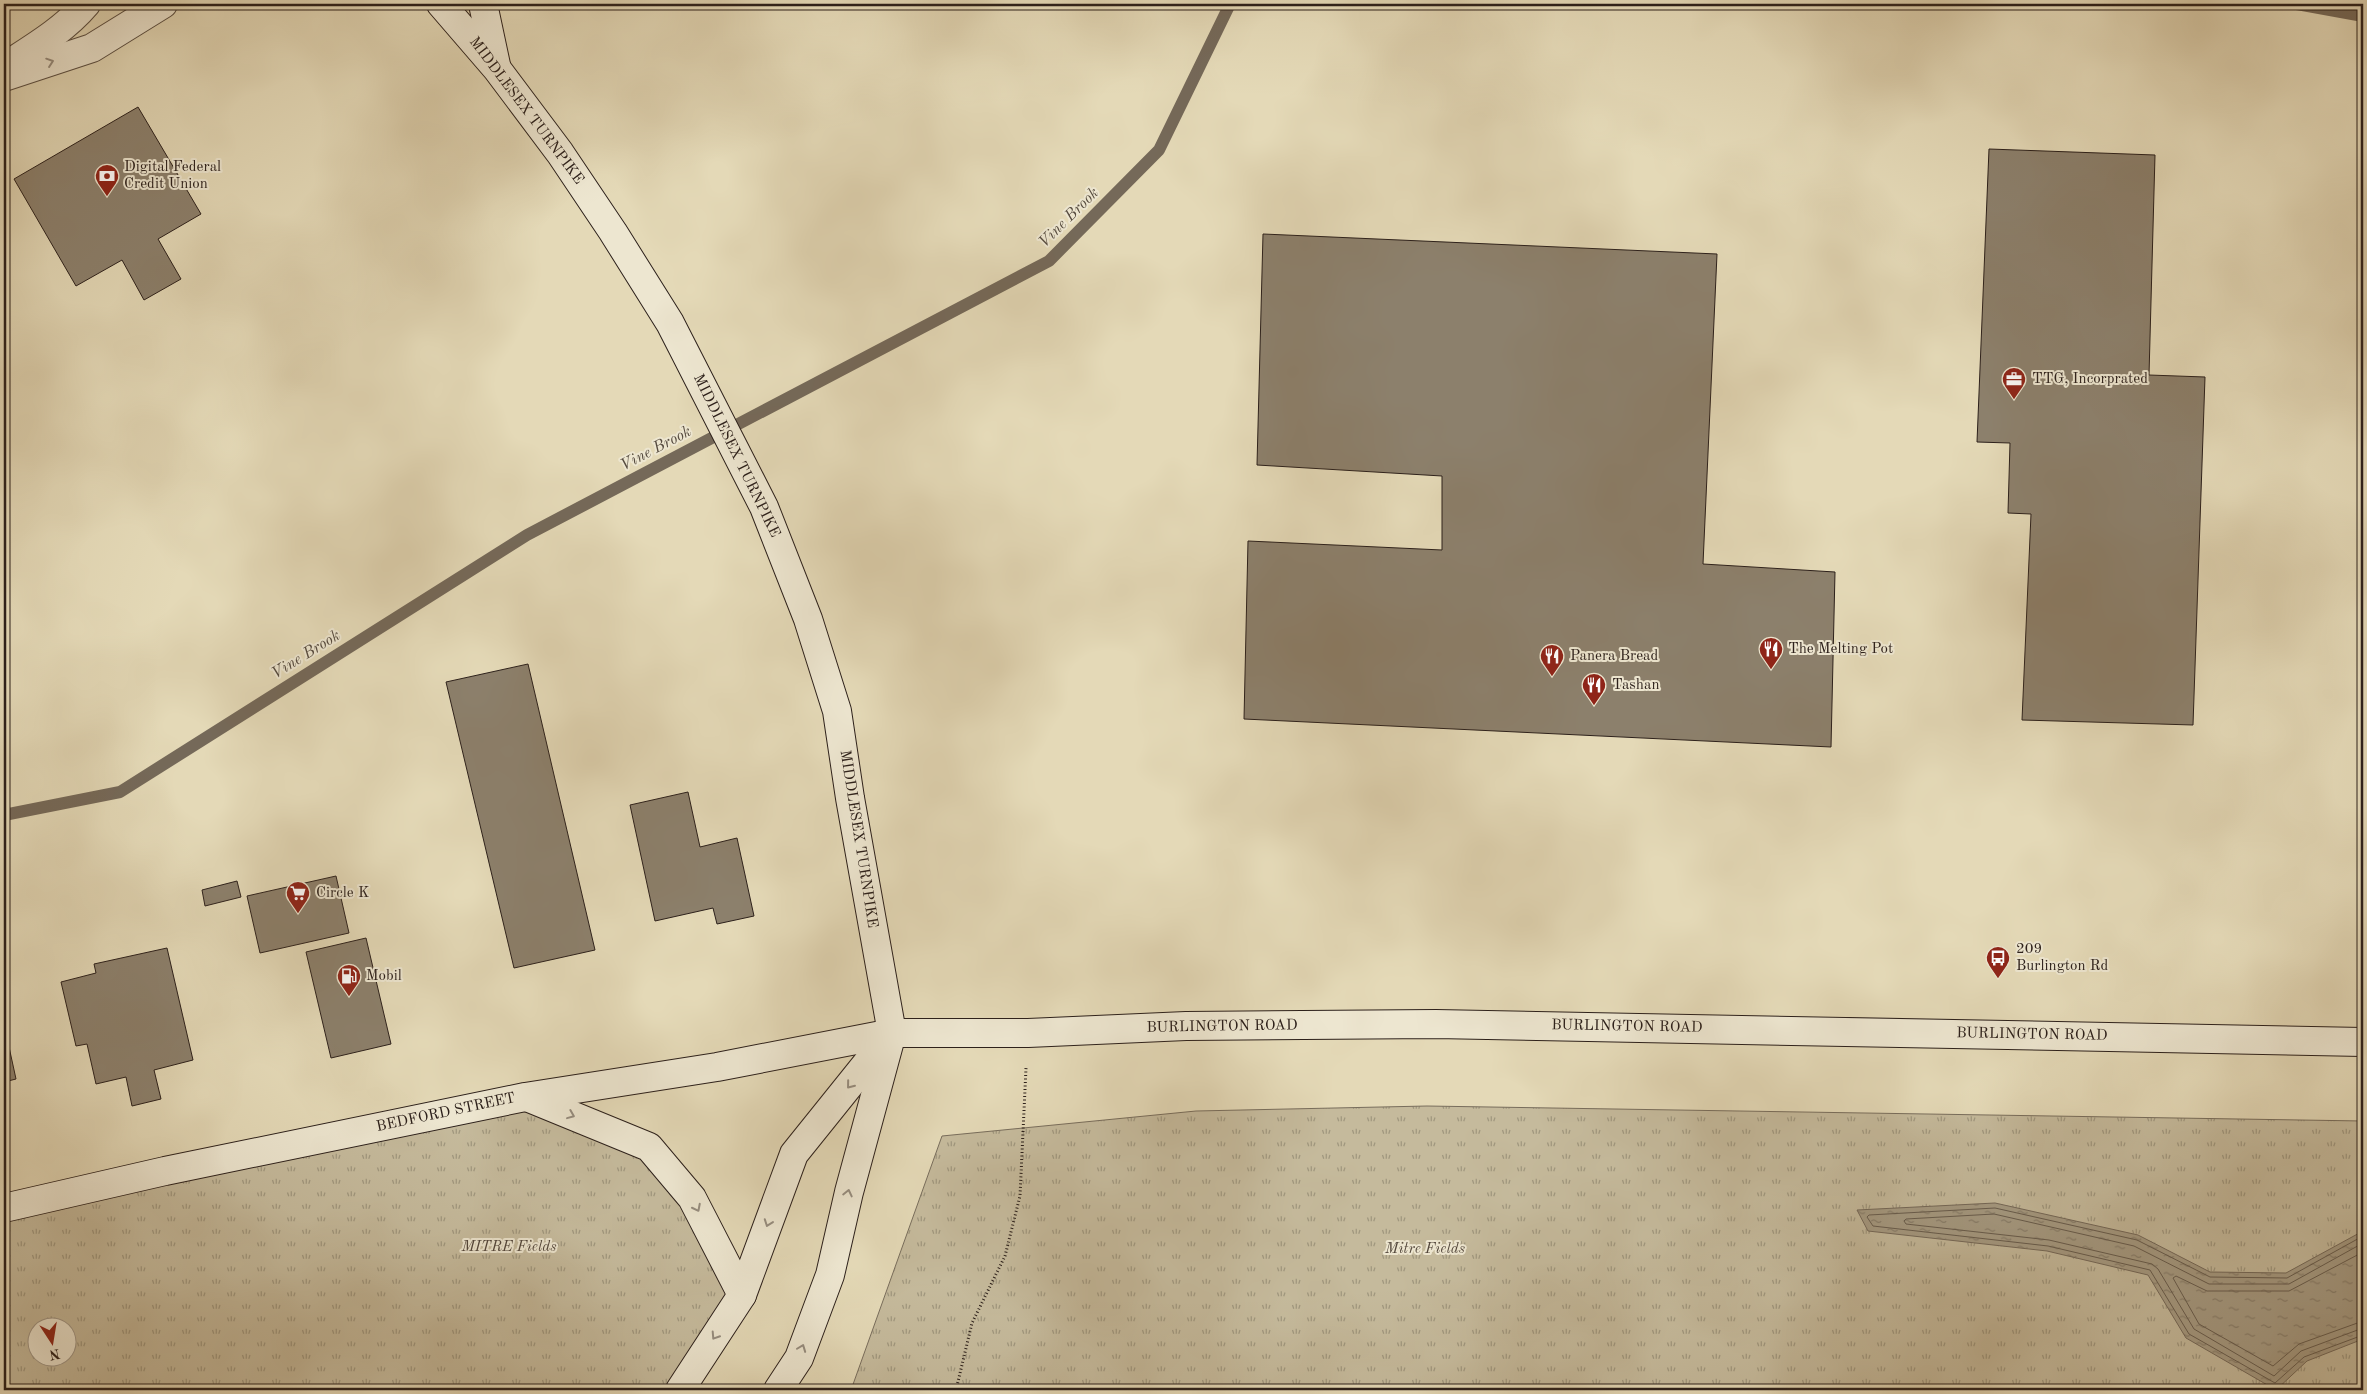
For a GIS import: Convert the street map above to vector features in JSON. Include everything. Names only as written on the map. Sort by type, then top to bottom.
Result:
[{"type":"main road","points":[[4,67],[45,39],[76,15],[86,4]]},
{"type":"main road","points":[[4,77],[92,48],[164,4]]},
{"type":"main road","name":"MIDDLESEX TURNPIKE","points":[[441,4],[497,69],[565,161],[614,232],[670,323],[764,507],[808,619],[837,711],[850,798],[892,1034],[848,1192],[830,1274],[798,1358],[778,1390]]},
{"type":"main road","points":[[483,4],[497,69]]},
{"type":"main road","name":"BURLINGTON ROAD","points":[[892,1034],[1028,1033],[1186,1026],[1436,1024],[2363,1042]]},
{"type":"main road","points":[[680,1390],[742,1295],[794,1154],[892,1034]]},
{"type":"main road","name":"BEDFORD STREET","points":[[4,1208],[165,1171],[526,1097],[717,1067],[892,1034]]},
{"type":"main road","points":[[526,1097],[649,1147],[692,1198],[742,1295]]},
{"type":"path","points":[[956,1390],[972,1323],[1005,1256],[1020,1196],[1028,1033]]},
{"type":"green space","name":"MITRE Fields","points":[[525,1097],[649,1147],[742,1295],[680,1390],[4,1390],[4,1207]]},
{"type":"green space","name":"Mitre Fields","points":[[1427,1106],[2363,1121],[2363,1390],[851,1390],[942,1136],[1196,1111]]},
{"type":"water","points":[[1995,1203],[2138,1235],[2210,1272],[2286,1273],[2363,1231],[2363,1339],[2307,1361],[2276,1390],[2186,1338],[2148,1275],[2047,1251],[1868,1231],[1857,1210]]},
{"type":"building","name":"Digital Federal Credit Union","points":[[138,107],[201,214],[158,239],[181,279],[144,300],[122,260],[76,286],[14,179]]},
{"type":"building","points":[[1989,149],[2155,155],[2149,375],[2205,377],[2193,725],[2022,720],[2031,514],[2008,513],[2010,443],[1977,442]]},
{"type":"building","points":[[1263,234],[1717,254],[1703,564],[1835,572],[1831,747],[1244,719],[1248,541],[1442,550],[1442,476],[1257,465]]},
{"type":"building","points":[[528,664],[595,950],[514,968],[446,682]]},
{"type":"building","points":[[688,792],[700,847],[737,838],[754,916],[717,924],[713,908],[655,921],[630,805]]},
{"type":"building","name":"Circle K","points":[[336,876],[349,933],[260,953],[247,896]]},
{"type":"building","points":[[237,881],[241,897],[205,906],[202,890]]},
{"type":"building","points":[[366,938],[391,1044],[331,1058],[306,952]]},
{"type":"building","points":[[167,948],[193,1060],[154,1070],[161,1099],[132,1106],[126,1077],[96,1084],[87,1044],[76,1046],[61,982],[96,973],[94,964]]},
{"type":"building","points":[[4,1024],[16,1079],[4,1082]]},
{"type":"waterway","name":"Vine Brook","points":[[4,815],[120,792],[527,535],[1049,261],[1159,150],[1230,4]]},
{"type":"waterway","name":"Vine Brook","points":[[2297,4],[2363,16]]},
{"type":"place","name":"Digital Federal Credit Union","points":[[107,197]]},
{"type":"place","name":"TTG, Incorprated","points":[[2014,400]]},
{"type":"place","name":"The Melting Pot","points":[[1771,670]]},
{"type":"place","name":"Panera Bread","points":[[1552,677]]},
{"type":"place","name":"Tashan","points":[[1594,706]]},
{"type":"place","name":"Circle K","points":[[298,914]]},
{"type":"place","name":"209 Burlington Rd","points":[[1998,979]]},
{"type":"place","name":"Mobil","points":[[349,997]]}]
